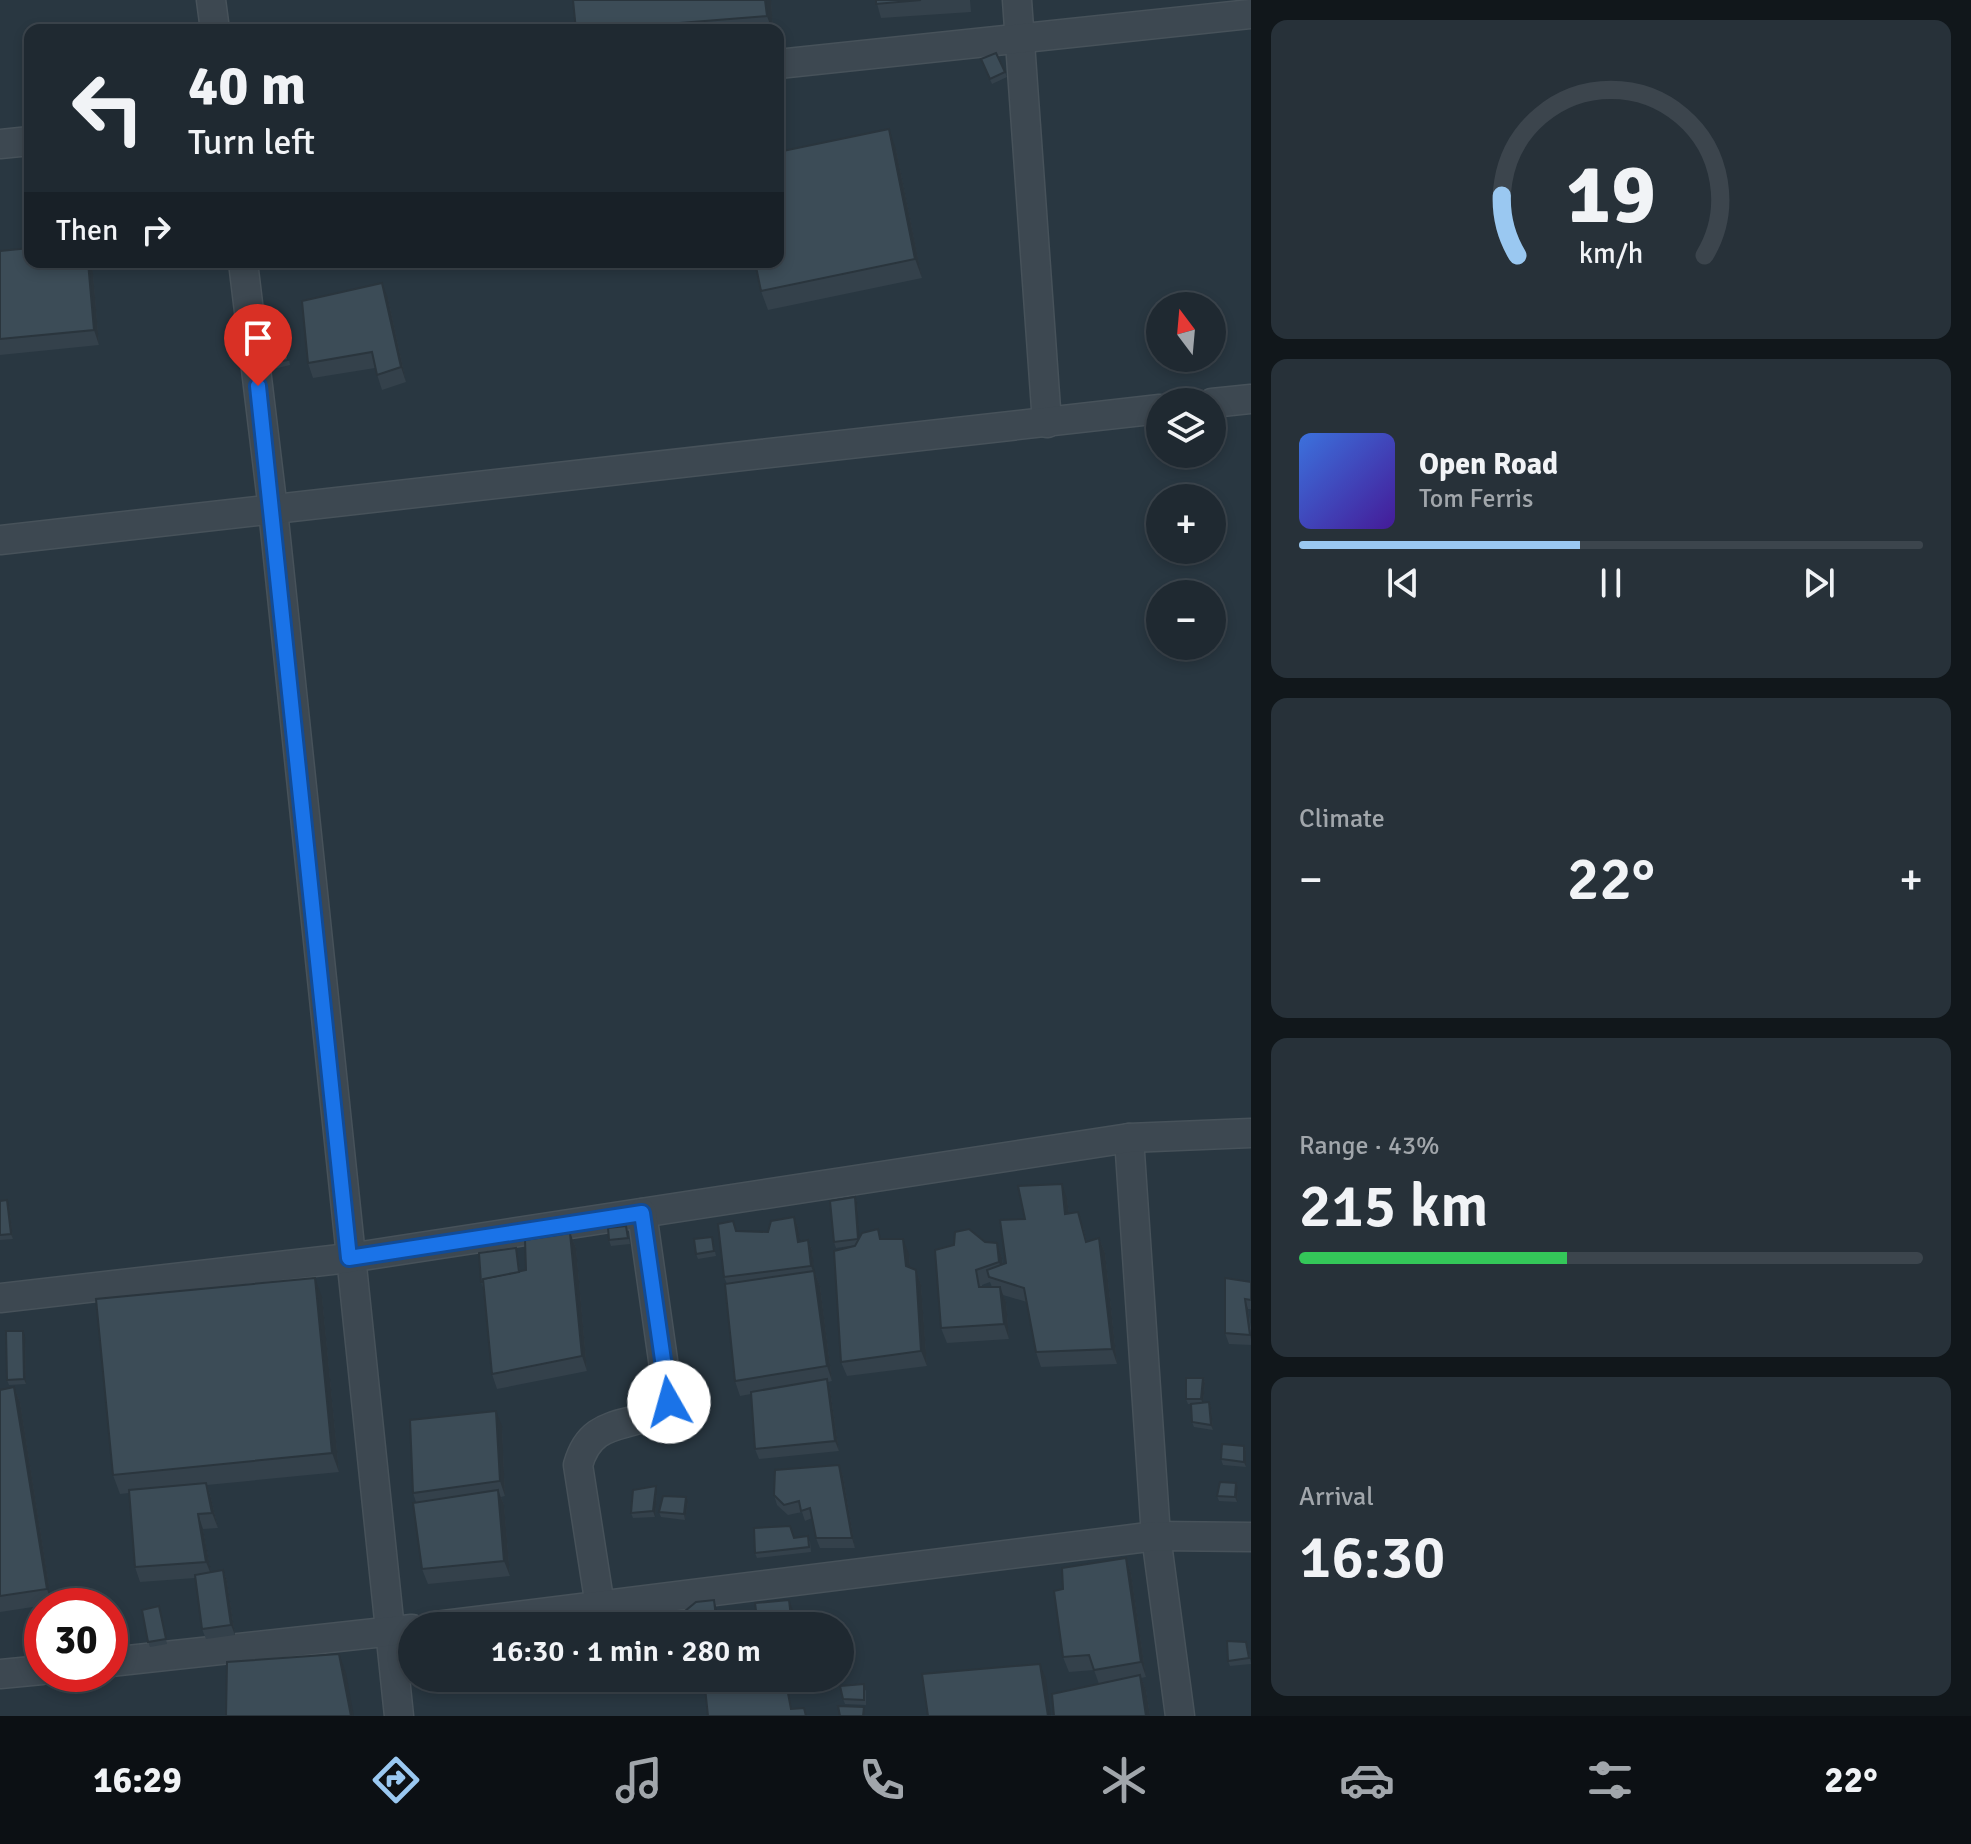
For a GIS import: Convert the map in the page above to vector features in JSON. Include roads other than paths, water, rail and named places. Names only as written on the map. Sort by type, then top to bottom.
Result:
[{"type":"street","points":[[211,0],[214,24]]},
{"type":"street","points":[[1017,0],[1047,423]]},
{"type":"street","points":[[784,63],[1251,14]]},
{"type":"street","points":[[0,144],[24,142]]},
{"type":"street","points":[[244,268],[273,510],[349,1258],[398,1615]]},
{"type":"street","points":[[1226,402],[1251,399]]},
{"type":"street","points":[[0,540],[1146,411]]},
{"type":"street","points":[[0,1298],[349,1258],[1129,1138],[1251,1133]]},
{"type":"street","points":[[1129,1138],[1156,1536],[1180,1716]]},
{"type":"street","points":[[600,1606],[578,1465],[584,1445],[594,1434],[658,1413],[669,1402],[642,1213]]},
{"type":"street","points":[[551,1612],[1156,1536],[1251,1537]]},
{"type":"street","points":[[128,1660],[398,1630]]},
{"type":"street","points":[[0,1674],[24,1672]]},
{"type":"street","points":[[399,1692],[399,1716]]}]
